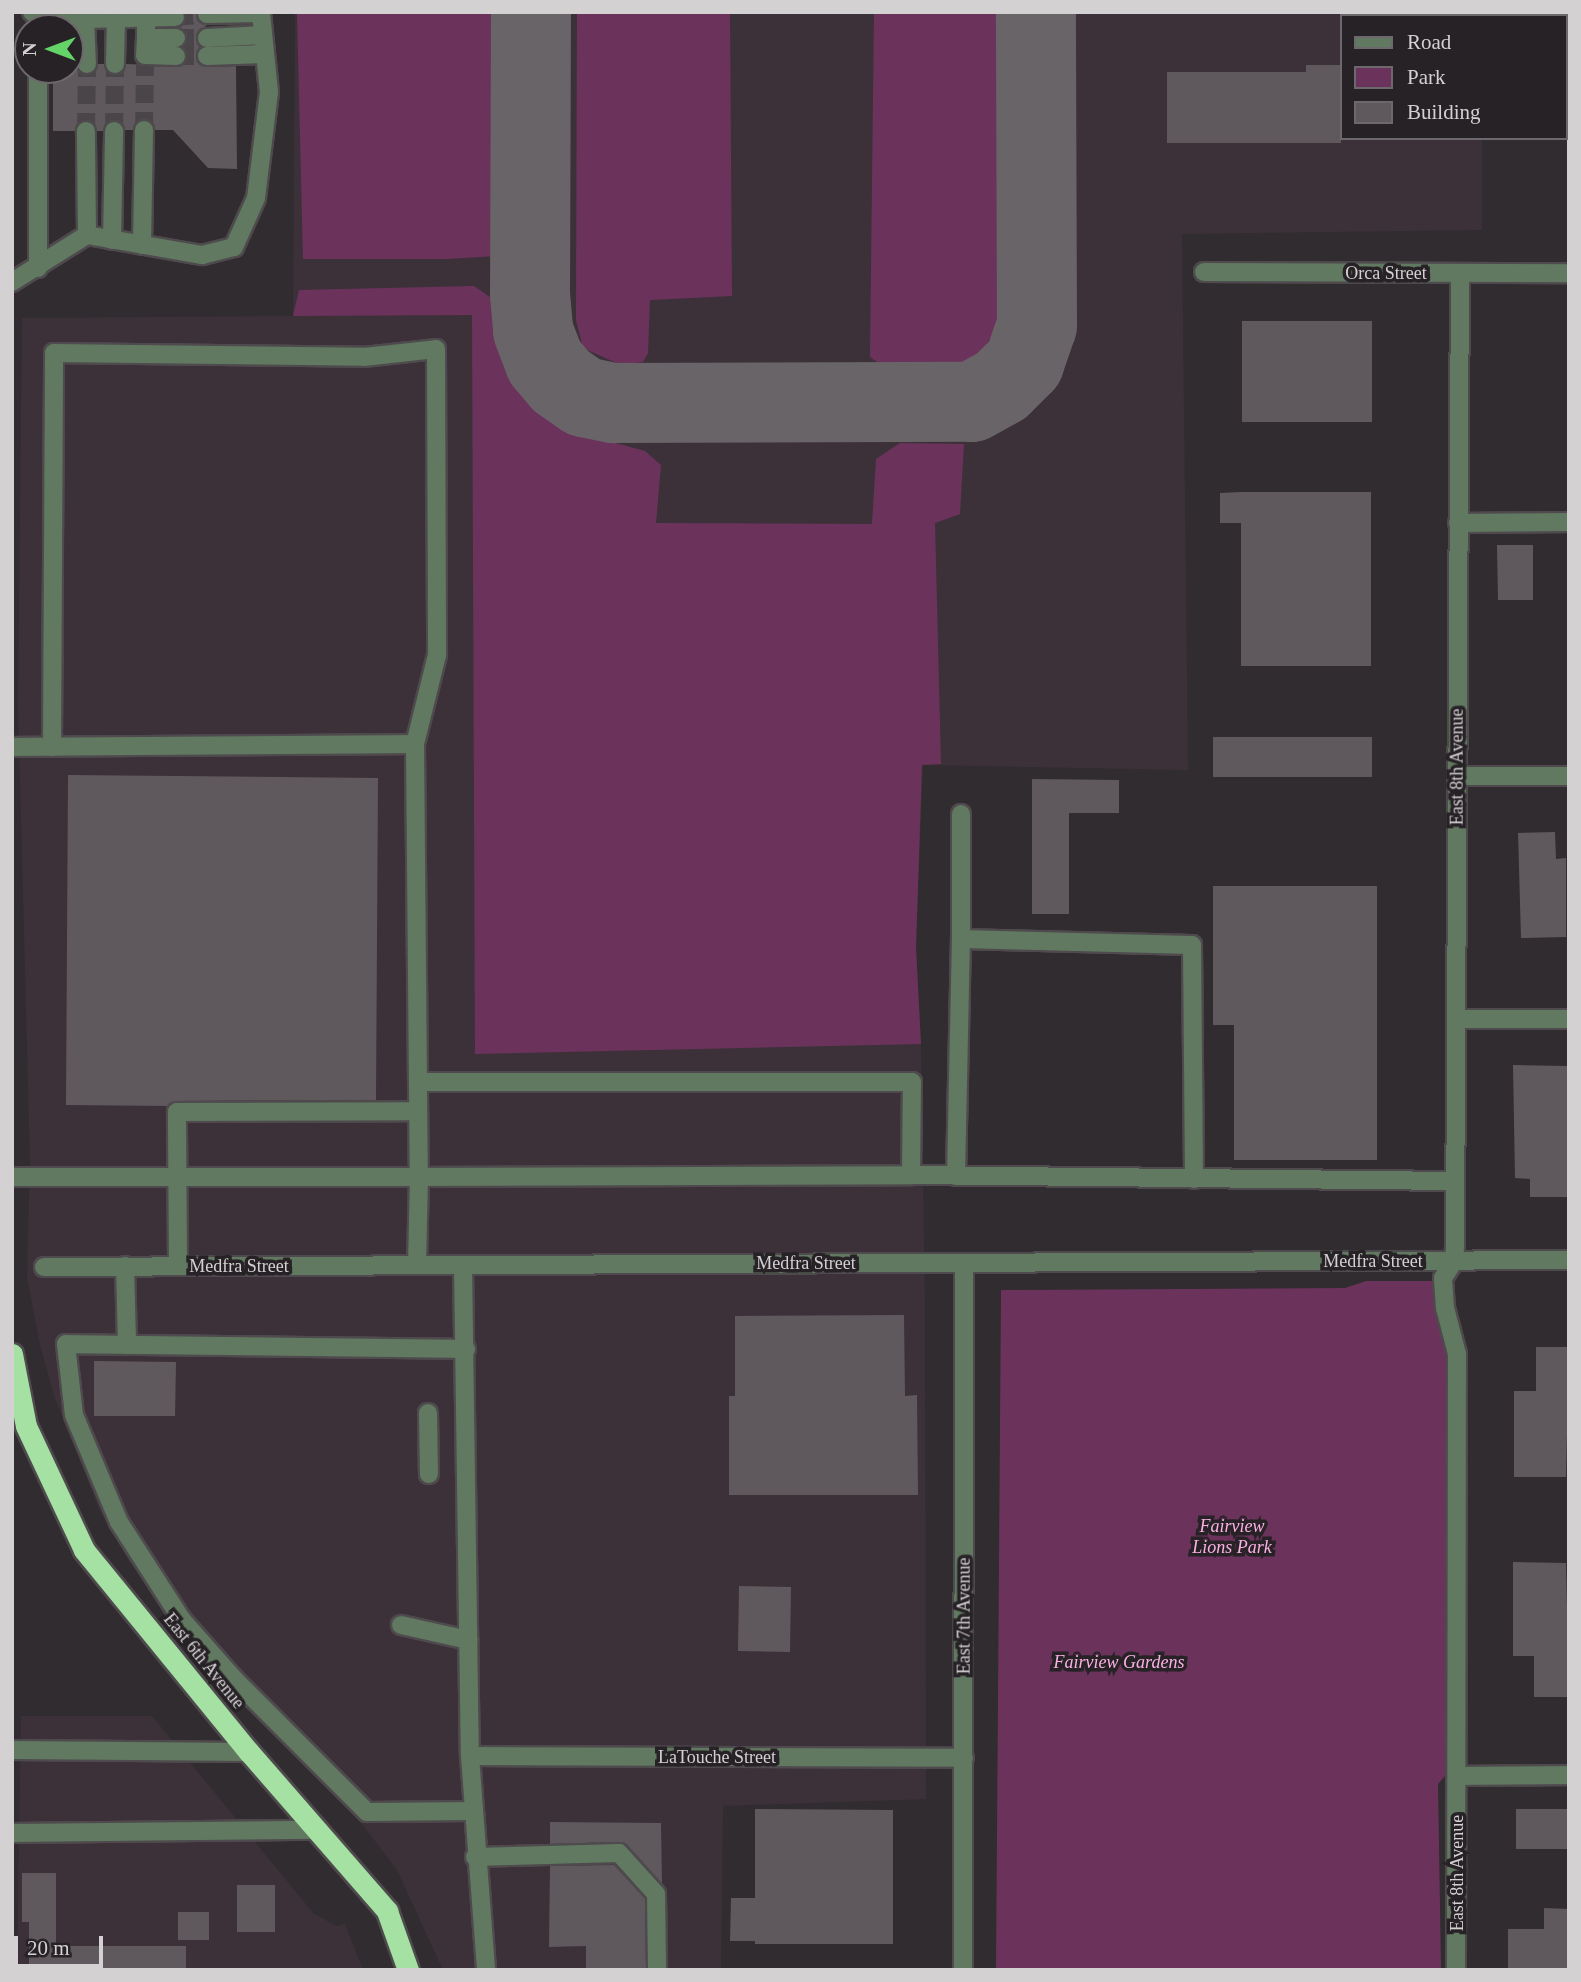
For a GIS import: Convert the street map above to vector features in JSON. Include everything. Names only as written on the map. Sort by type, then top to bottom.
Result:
[{"type":"highway","name":"East 6th Avenue","points":[[12,1354],[26,1426],[84,1550],[249,1752],[387,1911],[408,1970]]},
{"type":"street","points":[[12,282],[38,268],[86,235],[202,255],[234,247],[256,198],[269,92],[263,35],[260,13],[206,14]]},
{"type":"street","points":[[146,15],[145,52],[176,47]]},
{"type":"street","points":[[87,64],[85,19],[175,16]]},
{"type":"street","points":[[115,64],[116,19]]},
{"type":"street","points":[[263,35],[206,47],[265,54]]},
{"type":"street","points":[[38,84],[38,268]]},
{"type":"street","points":[[142,245],[144,130]]},
{"type":"street","points":[[86,131],[86,235]]},
{"type":"street","points":[[112,240],[114,131]]},
{"type":"street","name":"Orca Street","points":[[1204,272],[1569,273]]},
{"type":"street","name":"East 8th Avenue","points":[[1456,1970],[1457,1776],[1454,1732],[1457,1354],[1445,1308],[1443,1278],[1454,1261],[1460,274]]},
{"type":"street","points":[[52,747],[54,353],[364,357],[436,349],[437,654],[415,744],[419,1177],[417,1265]]},
{"type":"street","points":[[1458,523],[1569,522]]},
{"type":"street","points":[[12,747],[415,744]]},
{"type":"street","points":[[1457,776],[1569,776]]},
{"type":"street","points":[[956,1176],[961,814]]},
{"type":"street","points":[[961,939],[1192,945],[1194,1179]]},
{"type":"street","points":[[1456,1018],[1569,1019]]},
{"type":"street","points":[[418,1082],[912,1082],[911,1175]]},
{"type":"street","points":[[178,1266],[177,1112],[418,1111]]},
{"type":"street","points":[[12,1177],[911,1175],[1455,1181]]},
{"type":"street","name":"Medfra Street","points":[[44,1267],[1569,1260]]},
{"type":"street","name":"East 7th Avenue","points":[[964,1263],[964,1970]]},
{"type":"street","points":[[463,1265],[470,1756],[475,1857],[486,1970]]},
{"type":"street","points":[[125,1266],[127,1345]]},
{"type":"street","points":[[466,1349],[66,1345],[75,1415],[119,1522],[182,1620],[234,1679],[367,1812],[472,1811]]},
{"type":"street","points":[[428,1413],[429,1474]]},
{"type":"street","points":[[401,1625],[468,1640]]},
{"type":"street","points":[[12,1750],[249,1752]]},
{"type":"street","name":"LaTouche Street","points":[[470,1756],[964,1758]]},
{"type":"street","points":[[1457,1776],[1569,1775]]},
{"type":"street","points":[[12,1833],[317,1830]]},
{"type":"street","points":[[475,1857],[619,1853],[656,1894],[657,1970]]},
{"type":"shaded area","points":[[295,12],[1483,12],[1340,14],[1340,140],[1482,140],[1482,230],[1182,234],[1188,770],[923,765],[916,947],[921,1044],[925,1303],[926,1799],[723,1806],[721,1970],[443,1970],[397,1870],[356,1816],[284,1735],[224,1691],[158,1594],[130,1563],[99,1509],[54,1396],[40,1345],[27,1277],[30,1163],[18,704],[22,318],[293,316]]},
{"type":"shaded area","points":[[21,1716],[152,1716],[314,1914],[337,1926],[345,1924],[363,1970],[17,1970]]},
{"type":"green space","points":[[297,12],[495,12],[497,256],[447,259],[303,259]]},
{"type":"green space","points":[[577,12],[730,12],[732,296],[650,300],[648,353],[643,362],[621,365],[583,348],[576,320]]},
{"type":"green space","points":[[874,12],[1001,12],[1005,305],[1000,322],[984,349],[963,363],[887,369],[870,357]]},
{"type":"green space","points":[[474,286],[500,304],[506,353],[517,382],[546,412],[579,433],[645,451],[661,465],[656,523],[872,524],[876,459],[900,443],[964,444],[960,514],[935,523],[941,764],[922,765],[916,947],[921,1044],[475,1054],[472,315],[293,316],[299,290]]},
{"type":"green space","name":"Fairview Lions Park","points":[[1366,1281],[1446,1281],[1460,1759],[1438,1784],[1441,1970],[996,1970],[1001,1290],[1345,1288]]},
{"type":"building","points":[[185,12],[196,12],[198,20],[207,25],[197,33],[200,47],[196,56],[198,63],[207,67],[236,66],[237,169],[208,168],[173,130],[155,130],[154,124],[145,119],[138,120],[133,130],[125,130],[120,122],[114,120],[105,125],[103,131],[97,131],[95,125],[87,120],[80,122],[75,131],[53,131],[53,84],[84,84],[84,74],[94,73],[98,64],[104,64],[109,73],[115,75],[124,70],[126,64],[181,66],[187,57],[183,47],[187,39],[186,33],[179,27],[185,22]]},
{"type":"building","points":[[1306,65],[1340,65],[1341,143],[1167,143],[1167,72],[1306,72]]},
{"type":"building","points":[[1242,321],[1372,321],[1372,422],[1242,422]]},
{"type":"building","points":[[1371,492],[1371,666],[1241,666],[1241,523],[1220,523],[1220,493]]},
{"type":"building","points":[[1497,545],[1533,545],[1533,600],[1498,600]]},
{"type":"building","points":[[1213,737],[1372,737],[1372,777],[1213,777]]},
{"type":"building","points":[[68,775],[378,778],[376,1100],[177,1101],[167,1106],[66,1105]]},
{"type":"building","points":[[1032,779],[1119,780],[1119,813],[1069,813],[1069,914],[1032,914]]},
{"type":"building","points":[[1555,832],[1556,859],[1566,858],[1566,937],[1521,938],[1518,833]]},
{"type":"building","points":[[1213,886],[1377,886],[1377,1160],[1234,1160],[1234,1025],[1213,1025]]},
{"type":"building","points":[[1513,1065],[1568,1066],[1569,1197],[1530,1197],[1530,1179],[1515,1178]]},
{"type":"building","points":[[904,1315],[905,1396],[917,1395],[918,1495],[729,1495],[729,1396],[735,1396],[735,1316]]},
{"type":"building","points":[[1536,1347],[1569,1347],[1566,1477],[1514,1477],[1514,1391],[1536,1391]]},
{"type":"building","points":[[94,1361],[176,1362],[175,1416],[94,1416]]},
{"type":"building","points":[[1513,1562],[1566,1563],[1569,1697],[1534,1697],[1534,1656],[1513,1656]]},
{"type":"building","points":[[739,1586],[791,1587],[790,1652],[738,1651]]},
{"type":"building","points":[[755,1809],[893,1810],[893,1944],[755,1944],[755,1941],[730,1941],[731,1898],[755,1898]]},
{"type":"building","points":[[1516,1809],[1569,1809],[1569,1849],[1516,1849]]},
{"type":"building","points":[[550,1822],[661,1823],[662,1884],[623,1842],[550,1844]]},
{"type":"building","points":[[614,1865],[645,1898],[646,1970],[586,1970],[586,1946],[549,1947],[550,1866]]},
{"type":"building","points":[[22,1873],[56,1873],[56,1946],[186,1946],[186,1970],[29,1970],[29,1922],[22,1922]]},
{"type":"building","points":[[237,1885],[275,1885],[275,1932],[237,1932]]},
{"type":"building","points":[[1544,1908],[1569,1909],[1569,1970],[1508,1970],[1508,1929],[1544,1929]]},
{"type":"building","points":[[178,1912],[209,1912],[209,1940],[178,1940]]},
{"type":"taxiway","points":[[531,12],[530,294],[533,331],[545,362],[561,381],[584,397],[613,403],[972,402],[1001,386],[1024,363],[1037,326],[1036,12]]},
{"type":"tunnel","points":[[175,17],[207,14]]},
{"type":"tunnel","points":[[176,38],[207,38]]},
{"type":"tunnel","points":[[176,56],[207,56]]},
{"type":"tunnel","points":[[86,131],[87,64]]},
{"type":"tunnel","points":[[114,131],[115,64]]},
{"type":"tunnel","points":[[144,130],[145,64]]},
{"type":"park label","name":"Fairview Gardens","points":[[1119,1662]]}]
